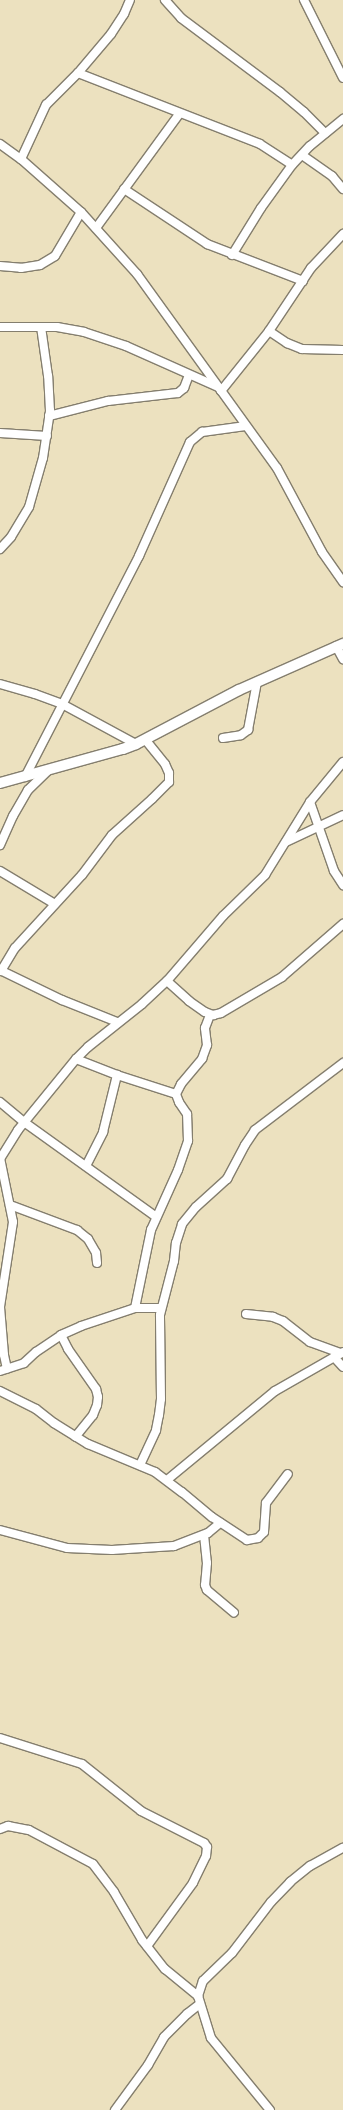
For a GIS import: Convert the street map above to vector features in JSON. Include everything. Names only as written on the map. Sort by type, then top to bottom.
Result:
[{"type":"street","points":[[21,159],[46,105],[78,73],[111,34],[124,14],[130,0]]},
{"type":"street","points":[[165,0],[181,18],[280,92],[304,112],[324,134]]},
{"type":"street","points":[[304,0],[343,78]]},
{"type":"street","points":[[78,73],[260,144],[292,165]]},
{"type":"street","points":[[96,228],[180,114]]},
{"type":"street","points":[[232,255],[261,208],[292,165],[324,134],[343,119]]},
{"type":"street","points":[[0,144],[21,159],[81,212],[137,274],[277,468],[322,552],[343,582]]},
{"type":"street","points":[[302,155],[328,172],[343,189]]},
{"type":"street","points":[[124,189],[207,244],[232,255],[279,270],[302,281]]},
{"type":"street","points":[[0,266],[21,268],[40,265],[55,256],[81,212]]},
{"type":"street","points":[[219,389],[269,331],[319,258],[343,234]]},
{"type":"street","points":[[0,327],[57,327],[84,332],[108,340],[219,389]]},
{"type":"street","points":[[0,549],[12,537],[29,507],[38,480],[47,436],[49,416],[48,376],[41,328]]},
{"type":"street","points":[[269,331],[287,343],[302,349],[343,350]]},
{"type":"street","points":[[49,416],[108,402],[178,393],[184,388],[190,375]]},
{"type":"street","points":[[25,777],[139,556],[190,442],[202,432],[246,426]]},
{"type":"street","points":[[0,434],[47,436]]},
{"type":"street","points":[[0,783],[49,770],[140,741],[257,682],[340,645],[343,659]]},
{"type":"street","points":[[223,738],[241,735],[248,730],[257,682]]},
{"type":"street","points":[[0,684],[36,694],[62,704],[140,741],[165,764],[169,773],[169,782],[152,800],[112,835],[82,875],[15,948],[1,971],[62,1000],[117,1022]]},
{"type":"street","points":[[161,1308],[135,1308],[61,1335],[36,1352],[24,1363],[4,1370],[0,1307],[13,1222],[0,1158],[24,1122],[76,1059],[117,1022],[142,1004],[167,982],[223,916],[265,875],[310,802],[343,762]]},
{"type":"street","points":[[0,844],[13,816],[28,790],[49,770]]},
{"type":"street","points":[[310,802],[334,871],[343,885]]},
{"type":"street","points":[[286,842],[343,815]]},
{"type":"street","points":[[0,871],[55,904]]},
{"type":"street","points":[[167,982],[189,1001],[210,1015],[221,1014],[282,977],[343,924]]},
{"type":"street","points":[[135,1308],[144,1258],[151,1230],[178,1170],[188,1141],[187,1114],[179,1102],[176,1094],[181,1084],[201,1063],[207,1044],[206,1028],[210,1015]]},
{"type":"street","points":[[76,1059],[117,1075],[176,1094]]},
{"type":"street","points":[[140,1465],[156,1430],[159,1414],[161,1399],[161,1308],[174,1261],[176,1243],[182,1224],[187,1216],[227,1179],[255,1130],[343,1064]]},
{"type":"street","points":[[86,1166],[104,1132],[117,1075]]},
{"type":"street","points":[[0,1102],[24,1122],[156,1217]]},
{"type":"street","points":[[10,1205],[77,1230],[88,1239],[96,1253],[97,1263]]},
{"type":"street","points":[[246,1314],[272,1317],[283,1321],[310,1342],[339,1354]]},
{"type":"street","points":[[61,1335],[68,1349],[96,1389],[98,1397],[97,1405],[92,1415],[75,1436]]},
{"type":"street","points":[[167,1480],[275,1391],[339,1354]]},
{"type":"street","points":[[339,1354],[343,1367]]},
{"type":"street","points":[[0,1390],[36,1409],[88,1444],[140,1465],[167,1480],[220,1523],[242,1538],[253,1540],[258,1538],[264,1532],[266,1503],[288,1474]]},
{"type":"street","points":[[0,1530],[50,1544],[90,1550],[131,1550],[174,1546],[204,1535],[220,1523]]},
{"type":"street","points":[[204,1535],[207,1563],[205,1585],[207,1590],[234,1614]]},
{"type":"street","points":[[0,1738],[82,1764],[141,1812],[204,1843],[207,1848],[206,1856],[193,1883],[147,1946]]},
{"type":"street","points":[[0,1829],[8,1826],[29,1830],[93,1864],[114,1892],[147,1946],[165,1969],[199,2000],[211,2038],[270,2110]]},
{"type":"street","points":[[114,2110],[148,2065],[164,2037],[199,2000],[203,1981],[232,1953],[271,1902],[290,1882],[310,1866],[343,1848]]}]
